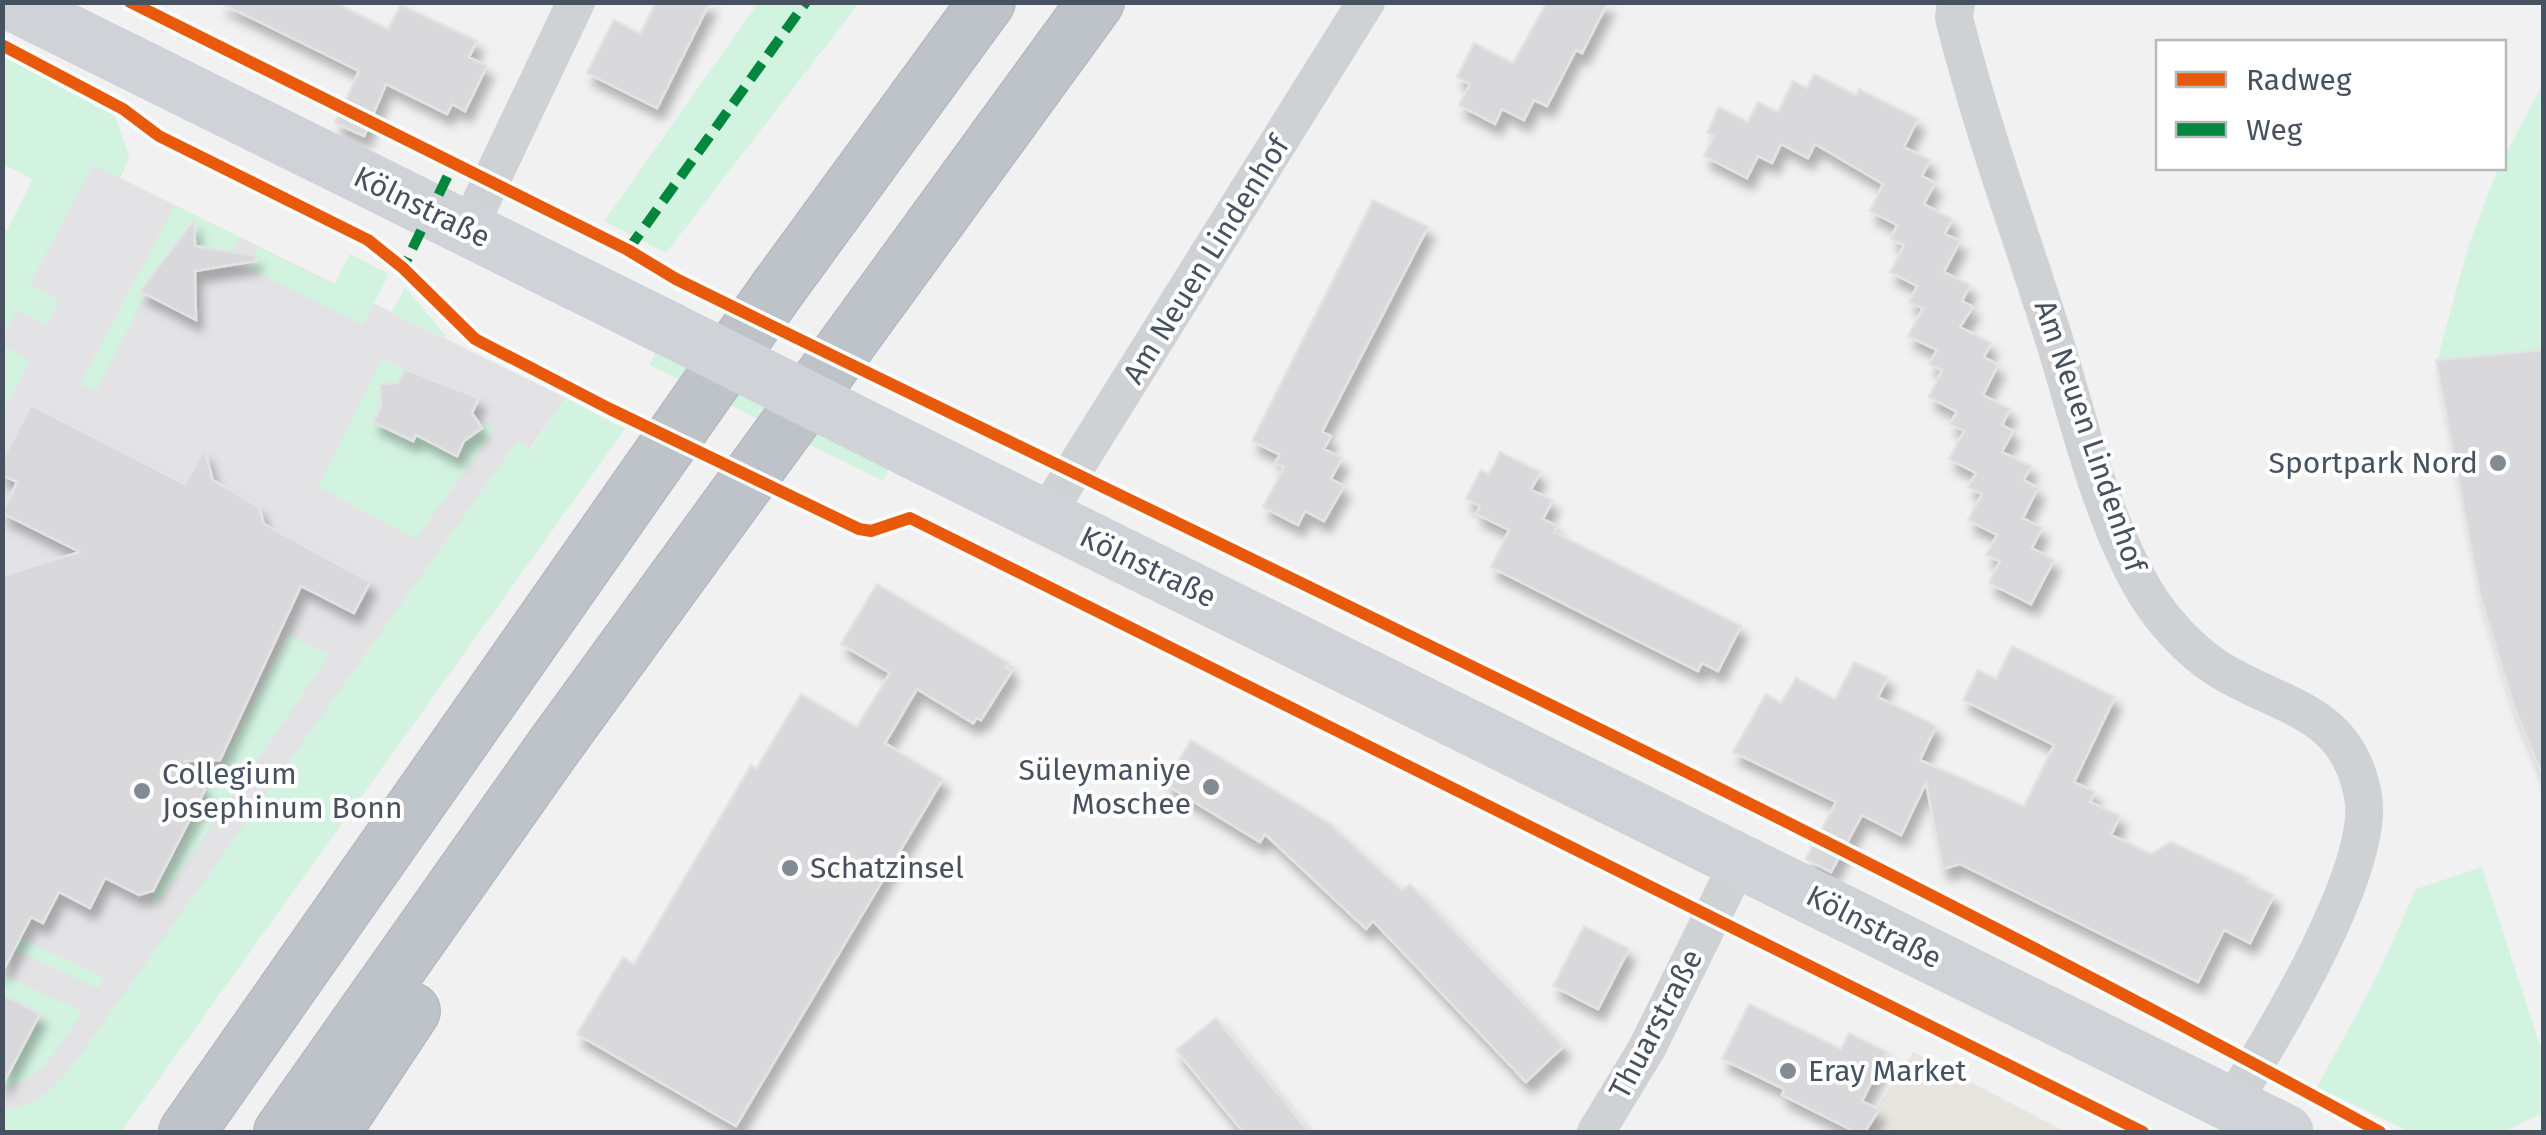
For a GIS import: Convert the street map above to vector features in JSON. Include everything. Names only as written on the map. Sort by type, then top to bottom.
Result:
[{"type":"highway","points":[[187,1132],[776,290],[988,2]]},
{"type":"highway","points":[[282,1132],[668,590],[1096,2]]},
{"type":"highway","points":[[332,1132],[486,901],[668,590]]},
{"type":"main road","name":"Kölnstraße","points":[[9,2],[2286,1132]]},
{"type":"street","points":[[468,229],[576,2]]},
{"type":"street","name":"Am Neuen Lindenhof","points":[[1045,516],[1366,2]]},
{"type":"street","name":"Am Neuen Lindenhof","points":[[1956,2],[1954,18],[1974,90],[2108,505],[2145,591],[2172,628],[2218,668],[2314,715],[2340,739],[2355,766],[2364,799],[2362,841],[2320,946],[2231,1104]]},
{"type":"street","name":"Thuarstraße","points":[[1596,1132],[1647,1048],[1740,860]]},
{"type":"shaded area","name":"Collegium Josephinum Bonn","points":[[2,56],[114,114],[129,157],[120,178],[566,398],[35,1132],[2,1132],[2,337],[7,231],[33,179],[3,164]]},
{"type":"shaded area","points":[[1913,1052],[2066,1132],[1862,1132]]},
{"type":"green space","points":[[758,3],[859,3],[666,253],[604,221]]},
{"type":"green space","points":[[3,56],[114,114],[129,157],[119,178],[93,165],[30,284],[59,301],[46,325],[17,310],[3,337],[3,229],[7,230],[33,179],[3,164]]},
{"type":"green space","name":"Sportpark Nord","points":[[2543,84],[2543,778],[2515,709],[2480,595],[2437,360],[2468,247],[2497,170],[2506,170],[2506,153]]},
{"type":"green space","points":[[175,205],[239,237],[229,257],[223,250],[177,243],[140,291],[146,295],[95,392],[80,384]]},
{"type":"green space","points":[[258,247],[334,285],[350,254],[389,274],[363,325],[247,268]]},
{"type":"green space","points":[[405,287],[446,336],[444,339],[391,313]]},
{"type":"green space","points":[[3,346],[30,360],[3,411]]},
{"type":"green space","points":[[656,352],[890,468],[883,481],[649,365]]},
{"type":"green space","points":[[382,358],[405,369],[396,387],[387,384],[382,388],[385,400],[374,422],[412,441],[416,435],[456,456],[467,434],[478,430],[476,419],[495,429],[416,539],[318,487]]},
{"type":"green space","points":[[566,398],[625,429],[121,1132],[3,1132],[3,1110],[24,1106],[41,1097],[71,1068],[517,441],[530,449]]},
{"type":"green space","points":[[288,635],[330,655],[157,905],[151,900]]},
{"type":"green space","points":[[2482,867],[2543,1055],[2543,1113],[2504,1132],[2410,1132],[2317,1087],[2375,980],[2416,889]]},
{"type":"green space","points":[[20,938],[105,978],[98,988],[12,949]]},
{"type":"green space","points":[[3,975],[83,1012],[39,1070],[28,1079],[3,1086],[2,1066],[11,1069],[39,1015],[3,995]]},
{"type":"building","points":[[219,2],[334,2],[388,29],[401,5],[477,41],[469,57],[487,66],[465,111],[452,104],[447,114],[386,84],[364,136],[335,123],[359,71]]},
{"type":"building","points":[[656,2],[710,2],[657,108],[587,73],[614,20],[640,34]]},
{"type":"building","points":[[1547,2],[1608,2],[1582,53],[1576,50],[1547,106],[1534,100],[1524,120],[1502,109],[1495,124],[1459,105],[1470,84],[1457,77],[1474,43],[1513,63]]},
{"type":"building","points":[[1814,74],[1856,95],[1859,89],[1918,119],[1904,147],[1930,160],[1922,176],[1935,183],[1924,204],[1952,219],[1945,234],[1960,241],[1944,272],[1970,285],[1962,301],[1973,307],[1960,327],[1991,343],[1984,357],[1998,365],[1983,395],[2010,409],[2002,425],[2013,431],[2002,452],[2031,466],[2024,480],[2038,488],[2023,518],[2042,528],[2032,548],[2054,560],[2031,604],[1989,583],[2000,561],[1986,555],[1997,535],[1968,520],[1982,494],[1968,487],[1976,473],[1949,459],[1964,431],[1950,424],[1957,412],[1929,397],[1942,370],[1929,364],[1937,350],[1908,336],[1923,308],[1909,302],[1917,286],[1890,272],[1904,245],[1891,239],[1897,225],[1870,211],[1883,184],[1815,144],[1808,158],[1781,144],[1772,163],[1758,156],[1747,178],[1704,156],[1714,136],[1707,132],[1719,107],[1748,122],[1758,102],[1778,112],[1793,81],[1807,88]]},
{"type":"building","points":[[1373,200],[1428,227],[1322,432],[1331,436],[1324,449],[1342,458],[1331,479],[1344,486],[1324,521],[1305,511],[1298,525],[1263,507],[1284,467],[1275,463],[1280,455],[1252,441]]},
{"type":"building","points":[[194,220],[195,246],[256,256],[256,261],[195,271],[196,320],[140,291]]},
{"type":"building","name":"Sportpark Nord","points":[[2544,350],[2543,777],[2515,709],[2480,595],[2436,360]]},
{"type":"building","points":[[405,369],[479,398],[472,413],[482,428],[464,441],[457,456],[416,435],[413,441],[373,422],[381,407],[380,384],[398,383]]},
{"type":"building","points":[[31,405],[185,484],[204,449],[213,480],[259,507],[264,524],[370,582],[354,613],[301,586],[220,760],[186,761],[205,790],[153,891],[139,895],[105,878],[90,908],[59,892],[43,923],[31,917],[2,973],[2,576],[80,552],[2,513],[17,482],[2,475],[2,461]]},
{"type":"building","points":[[1500,452],[1540,472],[1531,490],[1553,500],[1543,519],[1557,526],[1554,532],[1741,626],[1718,671],[1702,663],[1698,671],[1491,567],[1509,530],[1476,514],[1480,506],[1466,499],[1481,470],[1489,474]]},
{"type":"building","name":"Schatzinsel","points":[[877,584],[1009,663],[1006,668],[1012,671],[981,720],[977,718],[973,723],[917,689],[885,743],[943,779],[736,1126],[577,1034],[623,957],[634,964],[751,765],[756,769],[801,694],[857,727],[890,673],[841,644]]},
{"type":"building","points":[[2012,646],[2115,697],[2074,782],[2095,792],[2090,802],[2120,816],[2111,835],[2151,854],[2171,842],[2249,878],[2247,882],[2274,895],[2250,943],[2224,930],[2198,982],[1960,864],[1943,869],[1926,783],[1901,835],[1862,815],[1831,872],[1806,859],[1836,802],[1733,752],[1766,694],[1781,703],[1796,678],[1835,699],[1854,662],[1888,677],[1878,697],[1936,726],[1920,760],[2024,806],[2054,745],[1963,700],[1978,670],[1996,679]]},
{"type":"building","points":[[1191,740],[1329,823],[1402,890],[1410,884],[1564,1046],[1526,1082],[1373,921],[1366,929],[1265,834],[1260,842],[1165,784]]},
{"type":"building","points":[[1584,926],[1629,949],[1598,1009],[1553,986]]},
{"type":"building","points":[[2,995],[40,1014],[2,1086]]},
{"type":"building","name":"Eray Market","points":[[1749,1004],[1841,1049],[1849,1033],[1887,1052],[1862,1101],[1879,1110],[1865,1132],[1856,1132],[1782,1095],[1784,1089],[1722,1059]]},
{"type":"building","points":[[1216,1018],[1309,1132],[1243,1132],[1176,1050]]},
{"type":"marked path","points":[[628,250],[806,2]]},
{"type":"marked path","points":[[409,274],[403,268],[453,165]]},
{"type":"cycle path","points":[[130,2],[628,250],[676,279],[1746,802],[1959,909],[2380,1132]]},
{"type":"cycle path","points":[[2,45],[123,109],[159,136],[368,240],[403,268],[475,339],[610,409],[859,529],[871,531],[910,518],[2143,1132]]},
{"type":"place","name":"Sportpark Nord","points":[[2498,463]]},
{"type":"place","name":"Süleymaniye Moschee","points":[[1211,787]]},
{"type":"place","name":"Collegium Josephinum Bonn","points":[[142,791]]},
{"type":"place","name":"Schatzinsel","points":[[790,868]]},
{"type":"place","name":"Eray Market","points":[[1788,1071]]}]
